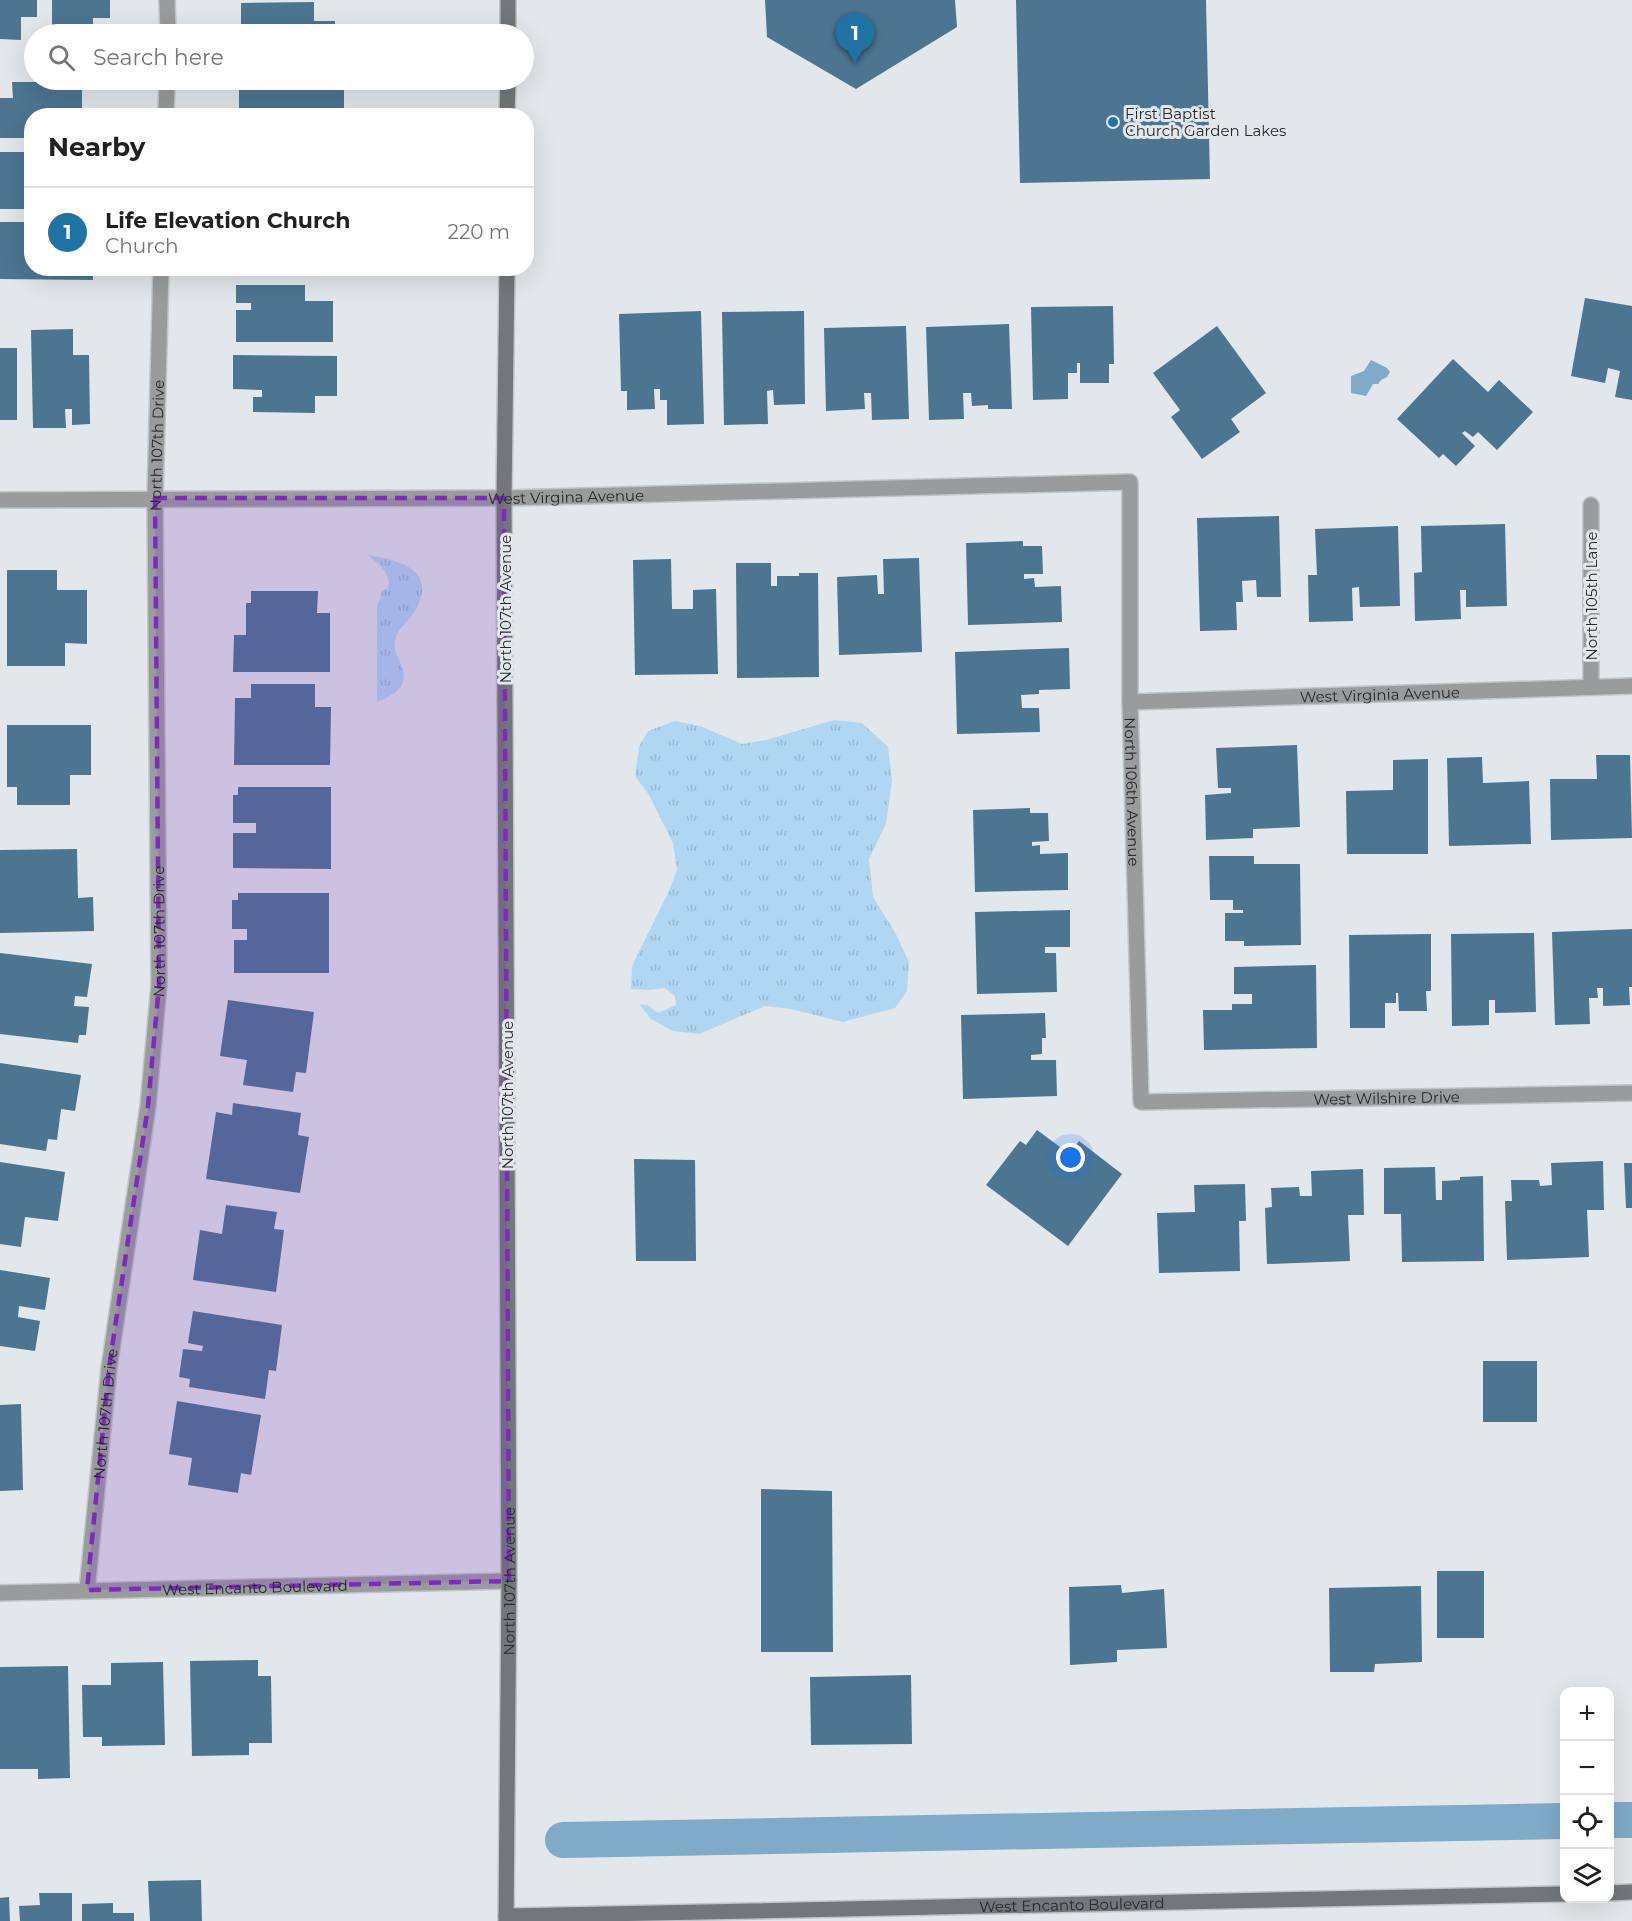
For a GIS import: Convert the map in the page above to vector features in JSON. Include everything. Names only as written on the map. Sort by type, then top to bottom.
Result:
[{"type":"main road","points":[[508,0],[508,24]]},
{"type":"main road","points":[[507,90],[507,108]]},
{"type":"main road","name":"North 107th Avenue","points":[[506,1918],[509,1581],[504,498],[507,276]]},
{"type":"main road","points":[[1614,1893],[1632,1892]]},
{"type":"main road","name":"West Encanto Boulevard","points":[[506,1918],[1560,1894]]},
{"type":"street","points":[[167,0],[168,24]]},
{"type":"street","points":[[166,108],[167,90]]},
{"type":"street","name":"North 107th Drive","points":[[87,1590],[109,1368],[148,1106],[159,985],[155,498],[161,276]]},
{"type":"street","name":"West Virgina Avenue","points":[[0,500],[504,498],[1130,482]]},
{"type":"street","name":"North 106th Avenue","points":[[1130,482],[1130,702],[1141,1102]]},
{"type":"street","name":"North 105th Lane","points":[[1591,505],[1591,687]]},
{"type":"street","name":"West Virginia Avenue","points":[[1130,702],[1632,686]]},
{"type":"street","name":"West Wilshire Drive","points":[[1141,1102],[1632,1093]]},
{"type":"street","name":"West Encanto Boulevard","points":[[0,1593],[509,1581]]},
{"type":"highlighted area","points":[[155,498],[504,498],[509,1581],[87,1590],[109,1368],[148,1106],[159,985]]},
{"type":"green space","points":[[368,555],[403,564],[419,577],[422,586],[421,597],[415,611],[401,628],[395,641],[395,649],[403,670],[403,683],[391,696],[377,702],[377,605],[382,590],[388,589],[389,584],[384,570]]},
{"type":"green space","points":[[834,720],[862,723],[888,747],[892,780],[886,824],[869,859],[873,897],[895,932],[909,962],[907,991],[895,1008],[843,1022],[791,1009],[765,1006],[699,1034],[673,1031],[651,1019],[639,1004],[648,1005],[658,1013],[676,1005],[675,996],[665,988],[631,989],[632,966],[677,870],[673,843],[649,795],[635,776],[639,747],[648,731],[675,721],[700,726],[742,744],[766,740]]},
{"type":"shaded area","points":[[1371,360],[1387,368],[1390,372],[1387,377],[1378,384],[1373,384],[1366,396],[1351,393],[1351,376],[1364,371]]},
{"type":"building","points":[[0,0],[37,0],[37,17],[21,17],[21,40],[0,39]]},
{"type":"building","points":[[52,0],[110,0],[110,18],[93,18],[93,24],[52,24]]},
{"type":"building","points":[[765,0],[955,0],[957,27],[856,89],[767,37]]},
{"type":"building","name":"First Baptist Church Garden Lakes","points":[[1016,0],[1206,0],[1210,179],[1020,183]]},
{"type":"building","points":[[314,2],[314,21],[335,21],[335,24],[241,24],[241,3]]},
{"type":"building","points":[[12,82],[24,82],[24,90],[82,90],[82,108],[24,108],[24,138],[0,138],[0,98],[13,98]]},
{"type":"building","points":[[239,90],[344,90],[344,108],[239,108]]},
{"type":"building","points":[[0,152],[24,152],[24,209],[0,209]]},
{"type":"building","points":[[0,222],[24,222],[24,276],[93,276],[93,280],[0,279]]},
{"type":"building","points":[[236,285],[305,285],[305,301],[333,301],[333,342],[236,342],[236,310],[251,310],[251,303],[236,303]]},
{"type":"building","points":[[1585,298],[1632,306],[1632,400],[1615,397],[1620,371],[1608,368],[1605,383],[1571,376]]},
{"type":"building","points":[[1113,306],[1114,364],[1109,364],[1109,383],[1080,383],[1080,363],[1077,363],[1077,373],[1068,373],[1068,399],[1033,400],[1031,307]]},
{"type":"building","points":[[701,311],[704,424],[667,425],[667,400],[660,400],[660,389],[654,389],[655,409],[627,410],[627,391],[621,391],[619,314]]},
{"type":"building","points":[[804,311],[805,404],[774,405],[773,390],[767,391],[768,424],[724,425],[722,312]]},
{"type":"building","points":[[1009,324],[1012,409],[988,409],[988,405],[972,406],[971,393],[963,393],[964,419],[929,420],[926,327]]},
{"type":"building","points":[[906,326],[909,419],[872,420],[871,393],[864,393],[865,409],[826,411],[824,328]]},
{"type":"building","points":[[1217,326],[1266,393],[1231,419],[1240,432],[1202,459],[1171,417],[1180,410],[1153,373]]},
{"type":"building","points":[[73,329],[73,355],[89,355],[90,424],[72,425],[72,409],[65,409],[66,428],[33,428],[31,330]]},
{"type":"building","points":[[0,348],[17,348],[17,420],[0,420]]},
{"type":"building","points":[[233,355],[337,356],[337,396],[315,396],[315,413],[253,412],[253,397],[262,397],[262,390],[233,389]]},
{"type":"building","points":[[1453,359],[1488,392],[1499,380],[1533,412],[1497,450],[1478,432],[1473,437],[1465,431],[1462,433],[1475,446],[1456,466],[1443,454],[1439,458],[1397,419]]},
{"type":"building","points":[[1279,516],[1281,597],[1257,597],[1256,580],[1242,581],[1243,602],[1236,602],[1237,630],[1200,631],[1197,518]]},
{"type":"building","points":[[1505,524],[1507,606],[1466,607],[1466,590],[1460,590],[1461,619],[1415,621],[1414,573],[1422,572],[1421,526]]},
{"type":"building","points":[[1398,526],[1400,606],[1360,607],[1359,587],[1352,588],[1353,621],[1309,622],[1308,575],[1317,575],[1315,529]]},
{"type":"building","points":[[1023,541],[1023,546],[1042,546],[1043,574],[1024,574],[1024,579],[1034,578],[1035,587],[1061,586],[1062,622],[968,625],[966,543]]},
{"type":"building","points":[[919,558],[922,652],[839,655],[837,577],[877,575],[878,594],[884,594],[883,559]]},
{"type":"building","points":[[671,559],[672,609],[693,609],[693,590],[716,589],[718,674],[635,675],[633,560]]},
{"type":"building","points":[[736,563],[771,563],[771,586],[777,586],[777,576],[818,573],[819,677],[737,678]]},
{"type":"building","points":[[7,570],[57,570],[57,590],[87,590],[87,644],[65,643],[65,666],[7,666]]},
{"type":"building","points":[[251,591],[318,591],[317,613],[330,613],[330,672],[233,672],[234,635],[246,635],[246,603],[251,603]]},
{"type":"building","points":[[1069,648],[1070,689],[1039,690],[1039,694],[1021,695],[1022,708],[1039,708],[1040,732],[957,734],[955,652]]},
{"type":"building","points":[[251,684],[315,684],[315,707],[331,707],[330,765],[234,765],[235,698],[251,698]]},
{"type":"building","points":[[7,725],[91,725],[91,775],[70,775],[70,805],[17,805],[17,787],[7,787]]},
{"type":"building","points":[[1297,745],[1300,827],[1253,829],[1253,838],[1206,840],[1205,795],[1231,793],[1231,788],[1218,788],[1216,748]]},
{"type":"building","points":[[1596,755],[1630,755],[1632,838],[1551,840],[1550,779],[1597,779]]},
{"type":"building","points":[[1482,757],[1483,783],[1529,781],[1531,844],[1449,846],[1447,758]]},
{"type":"building","points":[[1428,759],[1428,854],[1347,854],[1346,791],[1393,790],[1393,760]]},
{"type":"building","points":[[238,787],[331,787],[331,869],[233,868],[233,833],[256,833],[256,823],[233,823],[233,795],[238,795]]},
{"type":"building","points":[[1030,808],[1030,813],[1048,813],[1049,841],[1032,842],[1032,846],[1040,845],[1040,854],[1068,853],[1068,890],[975,892],[973,810]]},
{"type":"building","points":[[77,849],[78,898],[93,897],[94,931],[0,933],[0,850]]},
{"type":"building","points":[[1209,856],[1254,856],[1254,864],[1300,864],[1301,945],[1244,946],[1244,941],[1225,941],[1225,913],[1243,913],[1243,910],[1233,910],[1233,900],[1210,900]]},
{"type":"building","points":[[238,893],[329,893],[329,973],[234,973],[234,940],[247,940],[247,929],[232,929],[232,900],[238,900]]},
{"type":"building","points":[[1070,910],[1070,947],[1045,947],[1045,953],[1056,953],[1057,992],[977,994],[975,912]]},
{"type":"building","points":[[1632,929],[1630,1005],[1603,1006],[1603,988],[1597,988],[1598,998],[1589,998],[1590,1024],[1555,1025],[1552,932]]},
{"type":"building","points":[[1534,933],[1536,1012],[1495,1013],[1495,1000],[1489,1000],[1489,1025],[1452,1026],[1451,934]]},
{"type":"building","points":[[1431,934],[1431,991],[1426,991],[1427,1011],[1399,1011],[1398,993],[1396,993],[1396,1003],[1385,1003],[1385,1028],[1350,1028],[1349,935]]},
{"type":"building","points":[[0,953],[92,964],[87,997],[75,996],[74,1006],[89,1007],[86,1035],[79,1035],[78,1043],[0,1034]]},
{"type":"building","points":[[1316,965],[1317,1048],[1204,1050],[1203,1010],[1232,1010],[1232,1004],[1252,1004],[1252,994],[1234,994],[1234,967]]},
{"type":"building","points":[[228,1000],[314,1012],[306,1073],[296,1072],[293,1092],[243,1085],[247,1060],[220,1056]]},
{"type":"building","points":[[1045,1013],[1046,1038],[1042,1038],[1042,1054],[1031,1055],[1031,1060],[1056,1060],[1057,1096],[963,1099],[961,1015]]},
{"type":"building","points":[[0,1063],[81,1075],[75,1111],[61,1109],[57,1140],[48,1139],[46,1151],[0,1144]]},
{"type":"building","points":[[233,1103],[301,1113],[298,1135],[309,1137],[300,1193],[206,1179],[216,1112],[232,1115]]},
{"type":"building","points":[[1037,1130],[1060,1147],[1056,1153],[1065,1160],[1079,1141],[1122,1174],[1068,1246],[986,1185],[1020,1141],[1026,1145]]},
{"type":"building","points":[[634,1159],[695,1160],[696,1261],[636,1261]]},
{"type":"building","points":[[1603,1161],[1604,1210],[1587,1210],[1589,1257],[1507,1260],[1505,1201],[1512,1201],[1511,1180],[1539,1180],[1540,1186],[1552,1185],[1551,1163]]},
{"type":"building","points":[[0,1162],[65,1172],[58,1221],[25,1217],[21,1247],[0,1244]]},
{"type":"building","points":[[1624,1163],[1632,1163],[1632,1208],[1626,1208]]},
{"type":"building","points":[[1435,1167],[1436,1200],[1442,1200],[1442,1181],[1483,1176],[1484,1261],[1402,1262],[1401,1214],[1384,1214],[1384,1168]]},
{"type":"building","points":[[1363,1169],[1364,1215],[1348,1215],[1350,1261],[1267,1264],[1265,1208],[1272,1207],[1271,1188],[1299,1187],[1300,1196],[1312,1196],[1311,1171]]},
{"type":"building","points":[[1245,1184],[1246,1221],[1239,1221],[1240,1271],[1159,1273],[1157,1213],[1195,1212],[1194,1185]]},
{"type":"building","points":[[226,1205],[277,1212],[274,1229],[284,1230],[276,1292],[193,1280],[200,1230],[222,1234]]},
{"type":"building","points":[[0,1270],[50,1278],[45,1310],[19,1306],[18,1317],[40,1321],[35,1351],[0,1346]]},
{"type":"building","points":[[193,1311],[282,1325],[276,1371],[269,1370],[265,1399],[189,1387],[190,1379],[179,1377],[183,1349],[202,1351],[203,1346],[188,1343]]},
{"type":"building","points":[[1483,1361],[1537,1361],[1537,1422],[1483,1422]]},
{"type":"building","points":[[177,1401],[261,1415],[251,1475],[241,1473],[238,1493],[188,1485],[192,1458],[169,1454]]},
{"type":"building","points":[[21,1404],[23,1490],[0,1491],[0,1405]]},
{"type":"building","points":[[761,1489],[832,1491],[833,1652],[761,1652]]},
{"type":"building","points":[[1437,1571],[1484,1571],[1484,1638],[1437,1638]]},
{"type":"building","points":[[1121,1585],[1122,1593],[1164,1589],[1167,1648],[1117,1650],[1117,1662],[1070,1665],[1069,1587]]},
{"type":"building","points":[[1421,1586],[1422,1662],[1375,1664],[1374,1672],[1330,1672],[1329,1588]]},
{"type":"building","points":[[258,1660],[258,1676],[271,1676],[272,1743],[249,1743],[249,1755],[192,1756],[190,1661]]},
{"type":"building","points":[[163,1662],[165,1745],[102,1746],[102,1737],[83,1737],[82,1685],[111,1685],[111,1663]]},
{"type":"building","points":[[68,1666],[70,1778],[38,1779],[38,1769],[0,1769],[0,1667]]},
{"type":"building","points":[[911,1675],[912,1744],[811,1745],[810,1677]]},
{"type":"building","points":[[201,1880],[202,1921],[150,1921],[148,1881]]},
{"type":"building","points":[[39,1893],[72,1893],[72,1921],[20,1921],[19,1906],[40,1905]]},
{"type":"building","points":[[9,1897],[10,1921],[0,1921],[0,1898]]},
{"type":"building","points":[[113,1903],[113,1913],[134,1913],[134,1921],[82,1921],[82,1904]]},
{"type":"waterway","points":[[1614,1820],[1632,1820]]},
{"type":"waterway","points":[[563,1840],[1560,1821]]},
{"type":"place","name":"Life Elevation Church","points":[[855,63]]},
{"type":"place","name":"First Baptist Church Garden Lakes","points":[[1113,122]]}]
